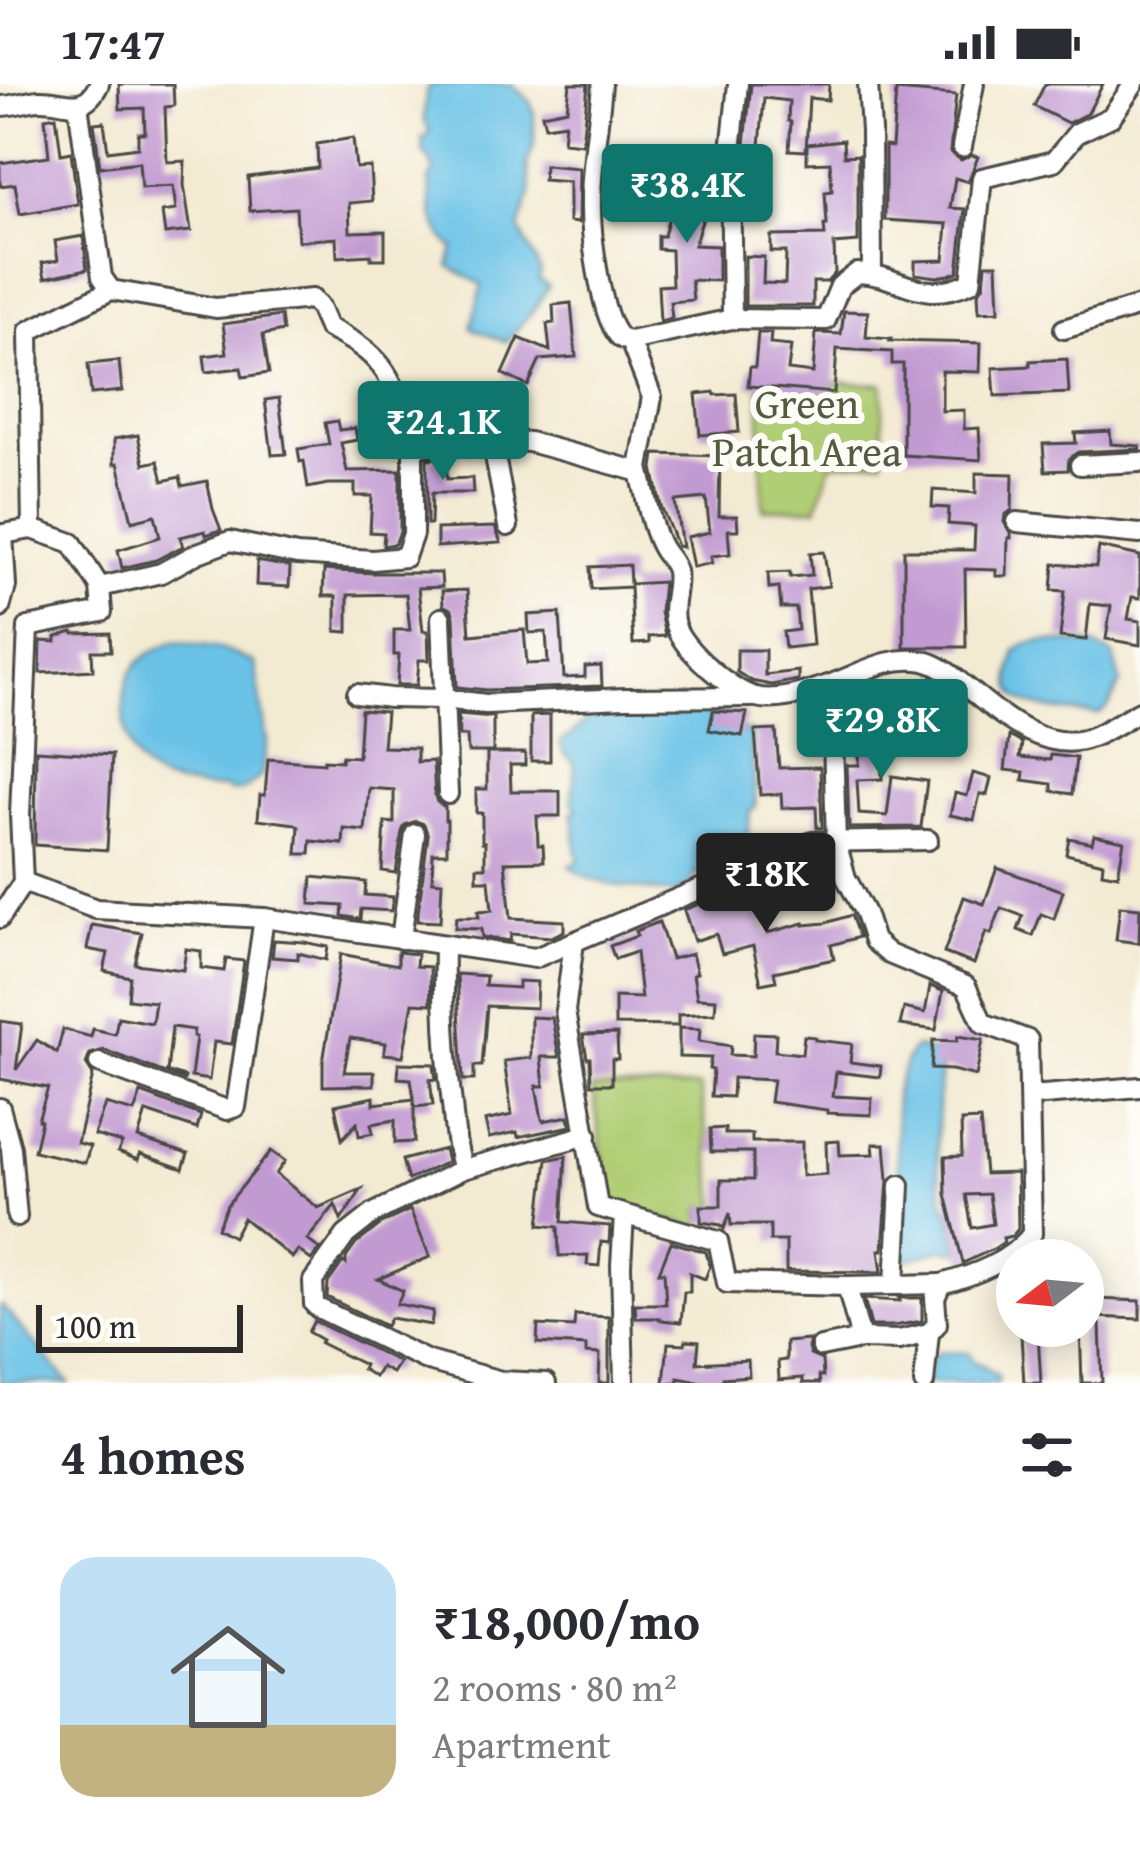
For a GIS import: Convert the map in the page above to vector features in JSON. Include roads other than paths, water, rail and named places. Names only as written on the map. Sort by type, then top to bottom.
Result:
[{"type":"street","points":[[0,106],[42,100],[78,104],[93,98],[99,84]]},
{"type":"street","points":[[602,84],[591,211],[605,306],[620,338],[630,341],[732,320],[826,320],[840,286],[856,273],[921,291],[948,292],[971,282],[982,178],[1054,161],[1077,133],[1111,117],[1134,84]]},
{"type":"street","points":[[732,320],[730,160],[738,84]]},
{"type":"street","points":[[868,84],[872,274]]},
{"type":"street","points":[[962,147],[974,84]]},
{"type":"street","points":[[78,104],[97,250],[102,277],[111,290]]},
{"type":"street","points":[[32,529],[29,331],[111,290],[216,308],[312,298],[328,328],[380,360],[394,382],[414,439],[412,534],[405,557],[297,555],[230,542],[161,573],[100,587]]},
{"type":"street","points":[[1064,329],[1140,306]]},
{"type":"street","points":[[630,341],[652,397],[639,468],[652,522],[677,576],[674,622],[680,637],[710,668],[755,698]]},
{"type":"street","points":[[492,440],[508,526]]},
{"type":"street","points":[[413,447],[529,442],[639,468]]},
{"type":"street","points":[[1080,465],[1140,462]]},
{"type":"street","points":[[1017,522],[1140,534]]},
{"type":"street","points":[[0,608],[6,586],[3,534],[32,529],[72,543],[100,587],[102,612],[28,627],[22,883],[0,918]]},
{"type":"street","points":[[441,618],[448,794]]},
{"type":"street","points":[[357,694],[486,704],[781,697],[826,686],[874,664],[924,661],[947,671],[1033,734],[1060,743],[1090,739],[1140,711]]},
{"type":"street","points":[[574,942],[566,1011],[598,1207],[718,1241],[727,1283],[941,1284],[971,1276],[1021,1248],[1032,1234],[1028,1040],[983,1023],[966,986],[889,954],[874,941],[836,842],[832,705],[826,686]]},
{"type":"street","points":[[401,939],[415,834]]},
{"type":"street","points":[[22,883],[97,909],[264,918],[535,958],[812,842],[928,840]]},
{"type":"street","points":[[99,1063],[227,1110],[236,1107],[264,918]]},
{"type":"street","points":[[444,945],[448,1073],[464,1168]]},
{"type":"street","points":[[1031,1096],[1140,1088]]},
{"type":"street","points":[[0,1108],[11,1148],[17,1217]]},
{"type":"street","points":[[541,1383],[501,1382],[428,1361],[318,1308],[314,1281],[346,1234],[374,1213],[464,1168],[587,1135]]},
{"type":"street","points":[[896,1285],[900,1185]]},
{"type":"street","points":[[623,1383],[624,1215]]},
{"type":"street","points":[[821,1346],[929,1333],[937,1324],[935,1298],[941,1284]]},
{"type":"street","points":[[847,1286],[861,1339]]},
{"type":"street","points":[[924,1383],[929,1333]]},
{"type":"water","points":[[431,84],[512,84],[530,101],[534,113],[534,145],[527,163],[531,193],[519,228],[541,272],[538,279],[549,286],[506,342],[471,328],[482,285],[449,266],[454,248],[434,217],[429,179],[434,173],[422,138],[430,132],[424,119]]},
{"type":"water","points":[[175,641],[219,648],[255,663],[267,742],[261,776],[244,789],[172,784],[147,772],[132,752],[125,725],[127,682],[144,658]]},
{"type":"water","points":[[1043,641],[1092,644],[1114,656],[1121,682],[1109,706],[1100,714],[1064,711],[1017,696],[1011,679],[1016,650]]},
{"type":"water","points":[[626,703],[690,704],[700,712],[706,708],[715,729],[750,731],[756,807],[750,811],[747,846],[737,847],[722,870],[695,874],[690,884],[674,894],[605,883],[570,866],[579,861],[572,814],[577,809],[572,800],[575,764],[560,742],[609,705],[616,712]]},
{"type":"water","points":[[915,1047],[942,1056],[937,1152],[945,1208],[960,1252],[942,1249],[909,1260],[901,1258],[895,1092]]},
{"type":"water","points":[[1,1305],[69,1383],[0,1383]]},
{"type":"water","points":[[939,1352],[969,1353],[973,1362],[998,1376],[998,1383],[926,1383],[932,1358]]},
{"type":"park label","name":"Green Patch Area","points":[[807,426]]}]
